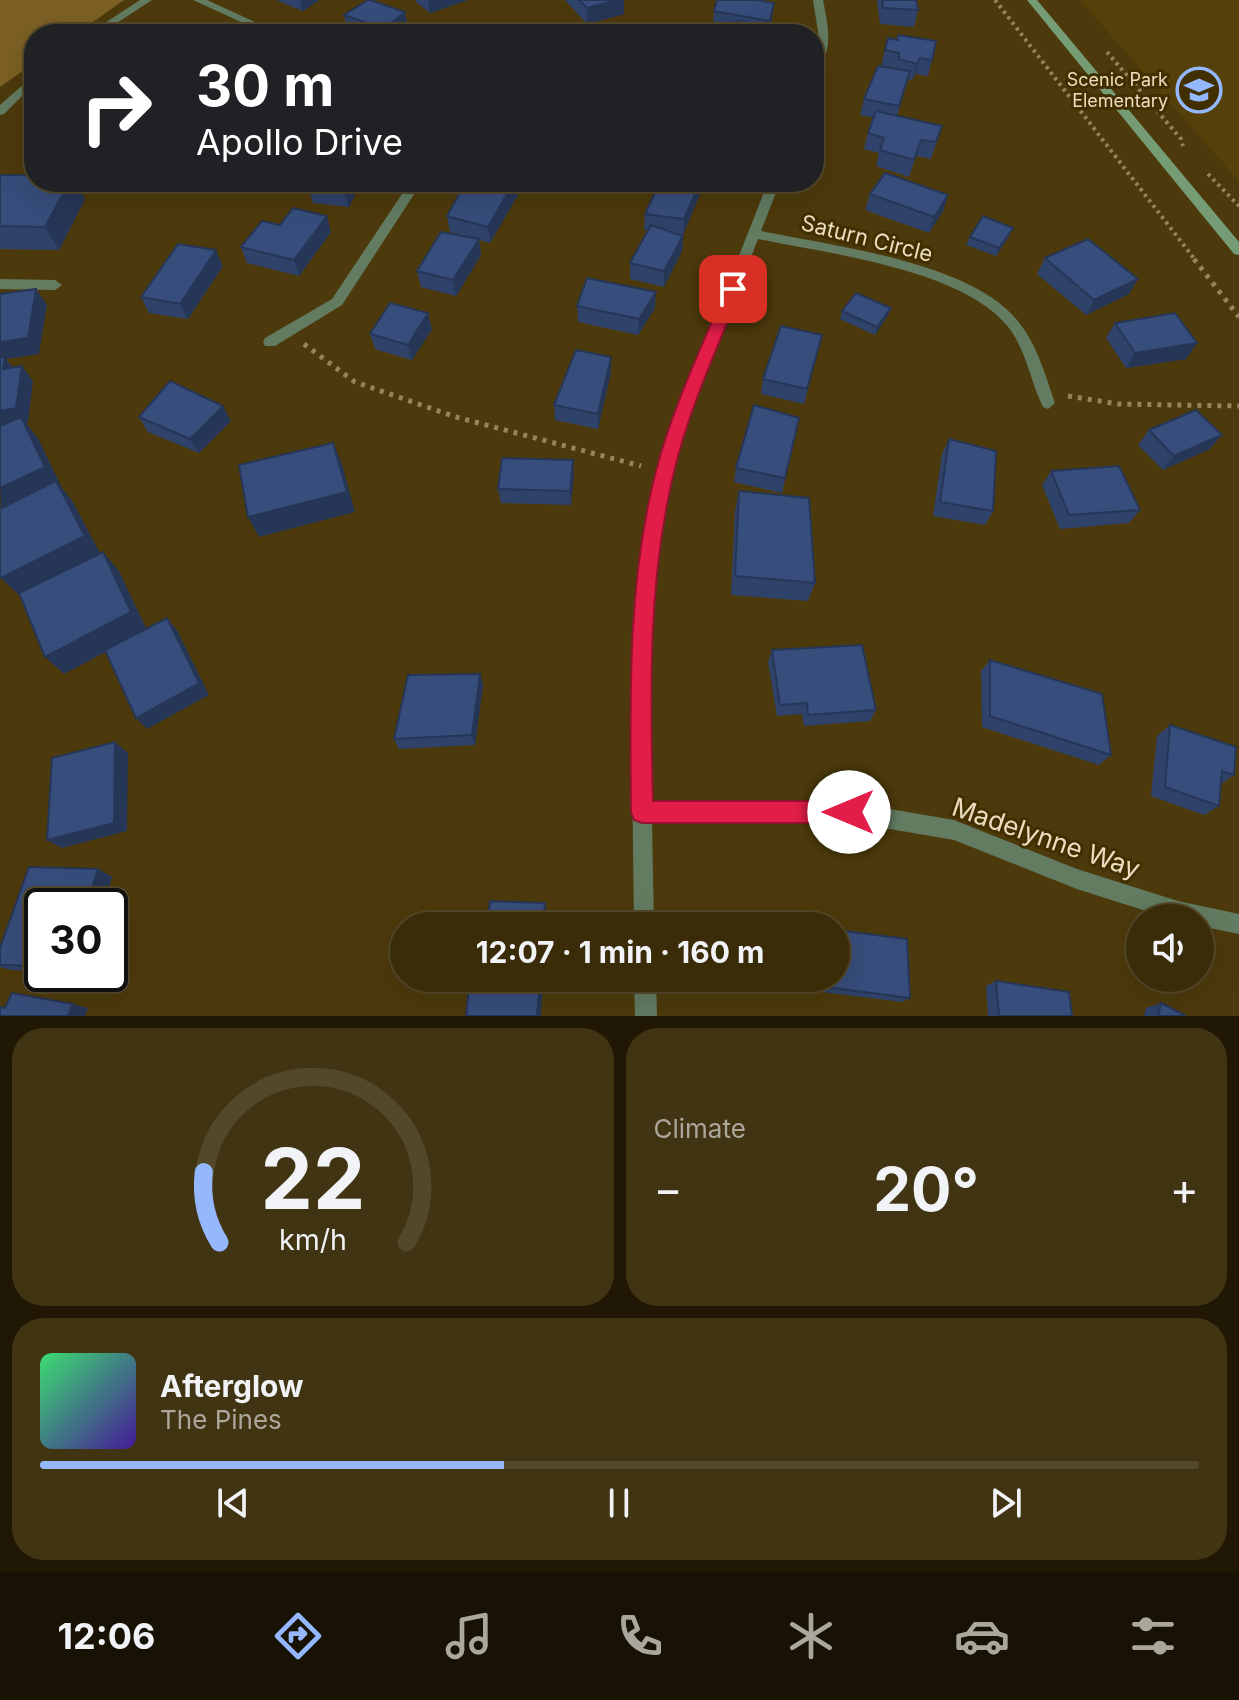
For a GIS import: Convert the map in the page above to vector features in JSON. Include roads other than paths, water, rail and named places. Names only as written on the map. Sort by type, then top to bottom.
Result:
[{"type":"street","points":[[109,24],[147,0]]},
{"type":"street","points":[[198,0],[253,24]]},
{"type":"street","points":[[818,0],[822,24]]},
{"type":"street","points":[[1032,0],[1239,251]]},
{"type":"street","points":[[0,112],[24,88]]},
{"type":"street","points":[[270,342],[337,302],[409,192]]},
{"type":"street","points":[[644,912],[640,688],[647,573],[665,471],[770,192]]},
{"type":"street","name":"Saturn Circle","points":[[755,234],[919,271],[976,294],[1006,316],[1029,349],[1046,398]]},
{"type":"street","points":[[0,284],[55,285]]},
{"type":"street","name":"Madelynne Way","points":[[642,812],[849,812],[954,830],[1077,879],[1178,911],[1239,924]]},
{"type":"street","points":[[645,992],[646,1016]]},
{"type":"place","name":"Scenic Park Elementary","points":[[1199,90]]}]
